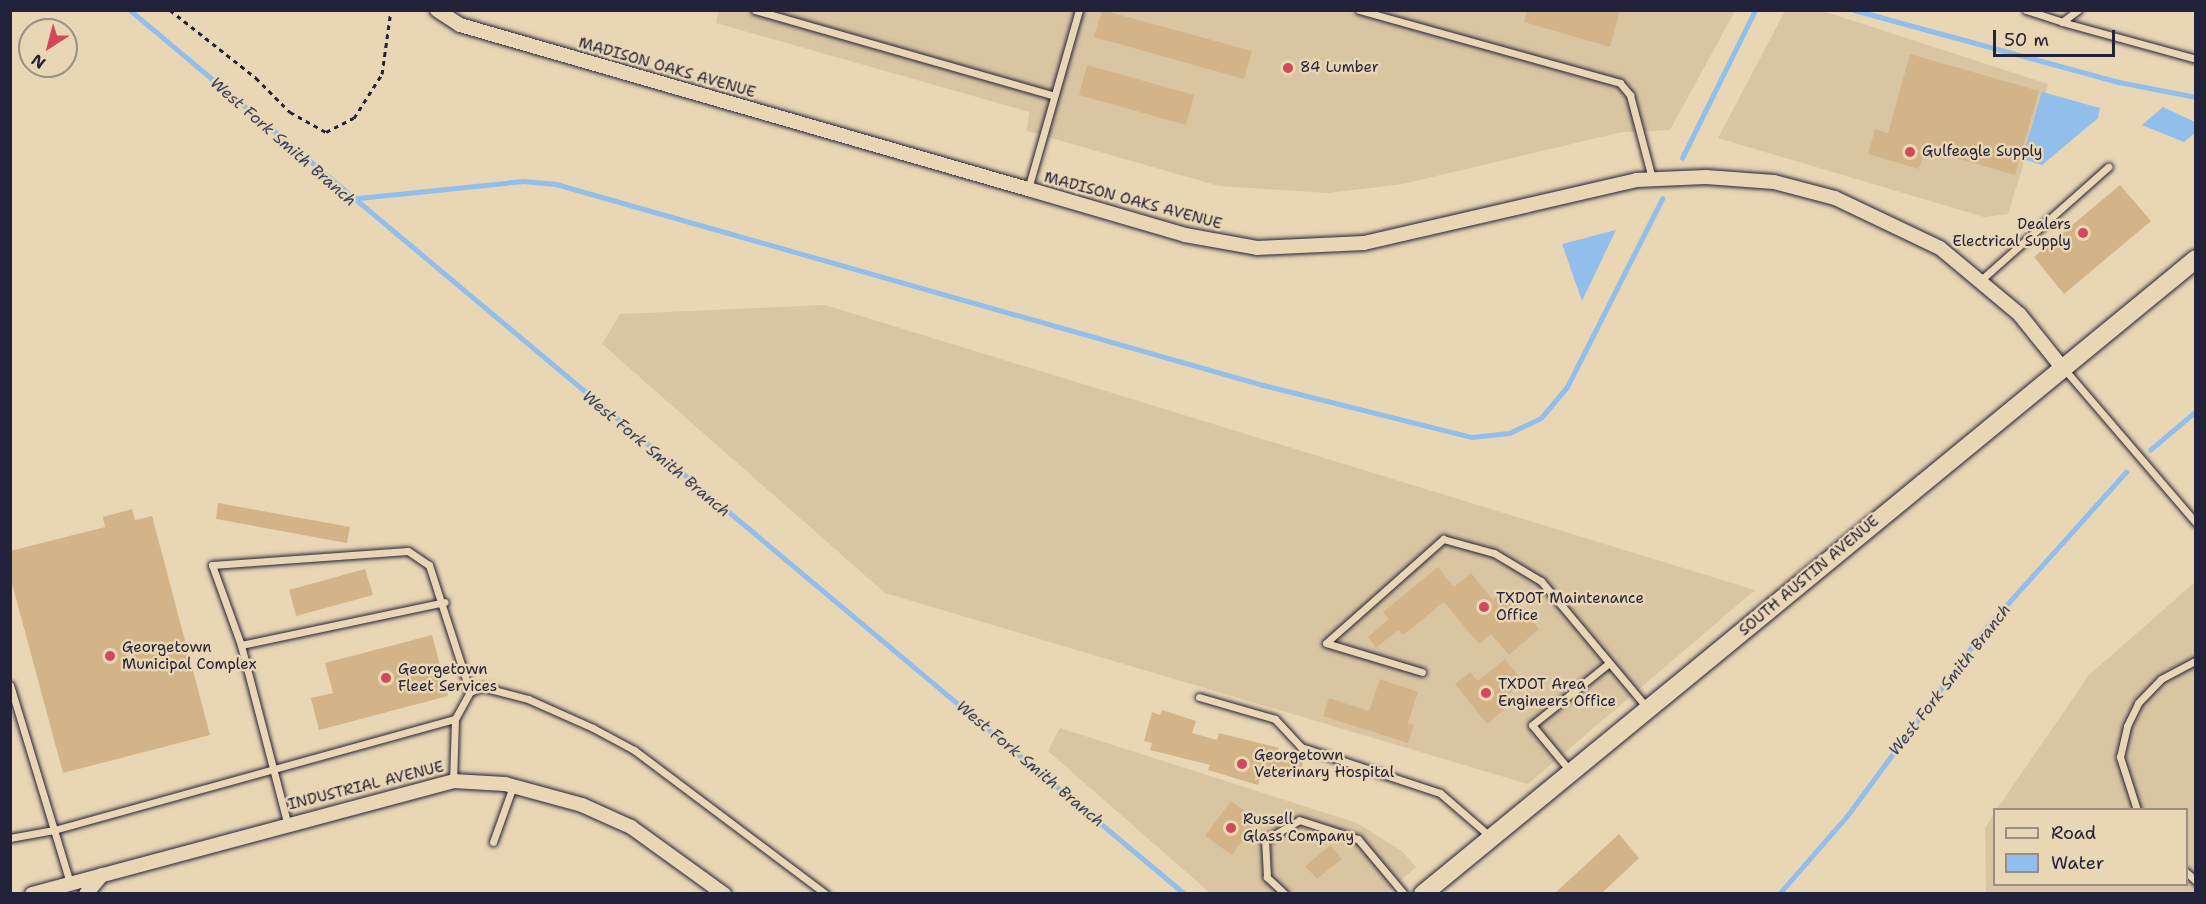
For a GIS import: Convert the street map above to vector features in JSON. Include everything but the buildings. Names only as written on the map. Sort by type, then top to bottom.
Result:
[{"type":"main road","name":"SOUTH AUSTIN AVENUE","points":[[1423,894],[2196,260]]},
{"type":"street","name":"MADISON OAKS AVENUE","points":[[437,10],[460,25],[1203,239],[1294,249],[1364,243],[1652,178],[1738,178],[1835,198],[1930,243],[1982,279],[2064,370]]},
{"type":"street","name":"INDUSTRIAL AVENUE","points":[[32,894],[287,822],[453,781],[513,786],[582,805],[631,826],[724,894]]},
{"type":"street","points":[[86,894],[104,873]]},
{"type":"lane","points":[[755,10],[1054,96]]},
{"type":"lane","points":[[1028,189],[1079,10]]},
{"type":"lane","points":[[1359,10],[1620,82],[1630,95],[1652,178]]},
{"type":"lane","points":[[2026,10],[2196,59]]},
{"type":"lane","points":[[2062,21],[2078,10]]},
{"type":"lane","points":[[1982,279],[2108,167]]},
{"type":"lane","points":[[2064,370],[2196,523]]},
{"type":"lane","points":[[1422,672],[1326,643],[1443,538],[1528,570],[1648,709]]},
{"type":"lane","points":[[287,822],[241,645],[212,565],[408,551],[429,565],[445,602],[470,692]]},
{"type":"lane","points":[[241,645],[445,602]]},
{"type":"lane","points":[[2136,808],[2120,757],[2127,726],[2138,703],[2161,679],[2196,660]]},
{"type":"lane","points":[[1571,772],[1532,725],[1609,663]]},
{"type":"lane","points":[[10,685],[70,883]]},
{"type":"lane","points":[[453,781],[455,719],[470,692],[482,687],[528,699],[634,750],[826,894]]},
{"type":"lane","points":[[1199,697],[1275,719],[1301,747],[1440,793],[1491,837]]},
{"type":"lane","points":[[10,838],[54,830],[455,719]]},
{"type":"lane","points":[[494,842],[513,786]]},
{"type":"lane","points":[[1286,894],[1267,877],[1265,840],[1299,820],[1358,839],[1404,894]]},
{"type":"path","points":[[170,10],[203,33],[290,112],[326,132],[354,118],[382,74],[391,10]]},
{"type":"shaded area","name":"84 Lumber","points":[[719,10],[1735,11],[1670,130],[1622,132],[1403,184],[1328,193],[1219,186],[1027,131],[1029,112],[716,23]]},
{"type":"shaded area","points":[[1785,11],[1823,11],[2048,84],[2008,214],[1984,217],[1718,138]]},
{"type":"shaded area","points":[[825,305],[1755,590],[1528,784],[885,593],[602,344],[620,314]]},
{"type":"shaded area","points":[[2195,582],[2195,893],[1986,893],[1985,828],[1993,816],[1993,886],[2188,886],[2188,808],[1998,808],[2089,675]]},
{"type":"shaded area","name":"Russell Glass Company","points":[[1060,728],[1357,823],[1402,851],[1416,867],[1387,893],[1210,893],[1048,751]]},
{"type":"water","points":[[2042,92],[2100,108],[2098,118],[2042,165],[2022,159]]},
{"type":"water","points":[[2163,107],[2195,122],[2195,133],[2184,142],[2142,125]]},
{"type":"water","points":[[1616,230],[1582,301],[1562,244]]},
{"type":"waterway","name":"West Fork Smith Branch","points":[[130,10],[1185,894]]},
{"type":"waterway","points":[[1682,158],[1755,10]]},
{"type":"waterway","points":[[1854,10],[2119,82],[2196,97]]},
{"type":"waterway","points":[[349,199],[523,181],[556,184],[1263,385],[1472,437],[1509,433],[1541,418],[1567,387],[1662,199]]},
{"type":"waterway","name":"West Fork Smith Branch","points":[[2150,450],[2196,411]]},
{"type":"waterway","name":"West Fork Smith Branch","points":[[1779,894],[1847,816],[1985,629],[2126,472]]},
{"type":"place","name":"84 Lumber","points":[[1288,68]]},
{"type":"place","name":"Gulfeagle Supply","points":[[1910,152]]},
{"type":"place","name":"Dealers Electrical Supply","points":[[2083,233]]},
{"type":"place","name":"TXDOT Maintenance Office","points":[[1484,607]]},
{"type":"place","name":"Georgetown Municipal Complex","points":[[110,656]]},
{"type":"place","name":"Georgetown Fleet Services","points":[[386,678]]},
{"type":"place","name":"TXDOT Area Engineers Office","points":[[1486,693]]},
{"type":"place","name":"Georgetown Veterinary Hospital","points":[[1242,764]]},
{"type":"place","name":"Russell Glass Company","points":[[1231,828]]}]
